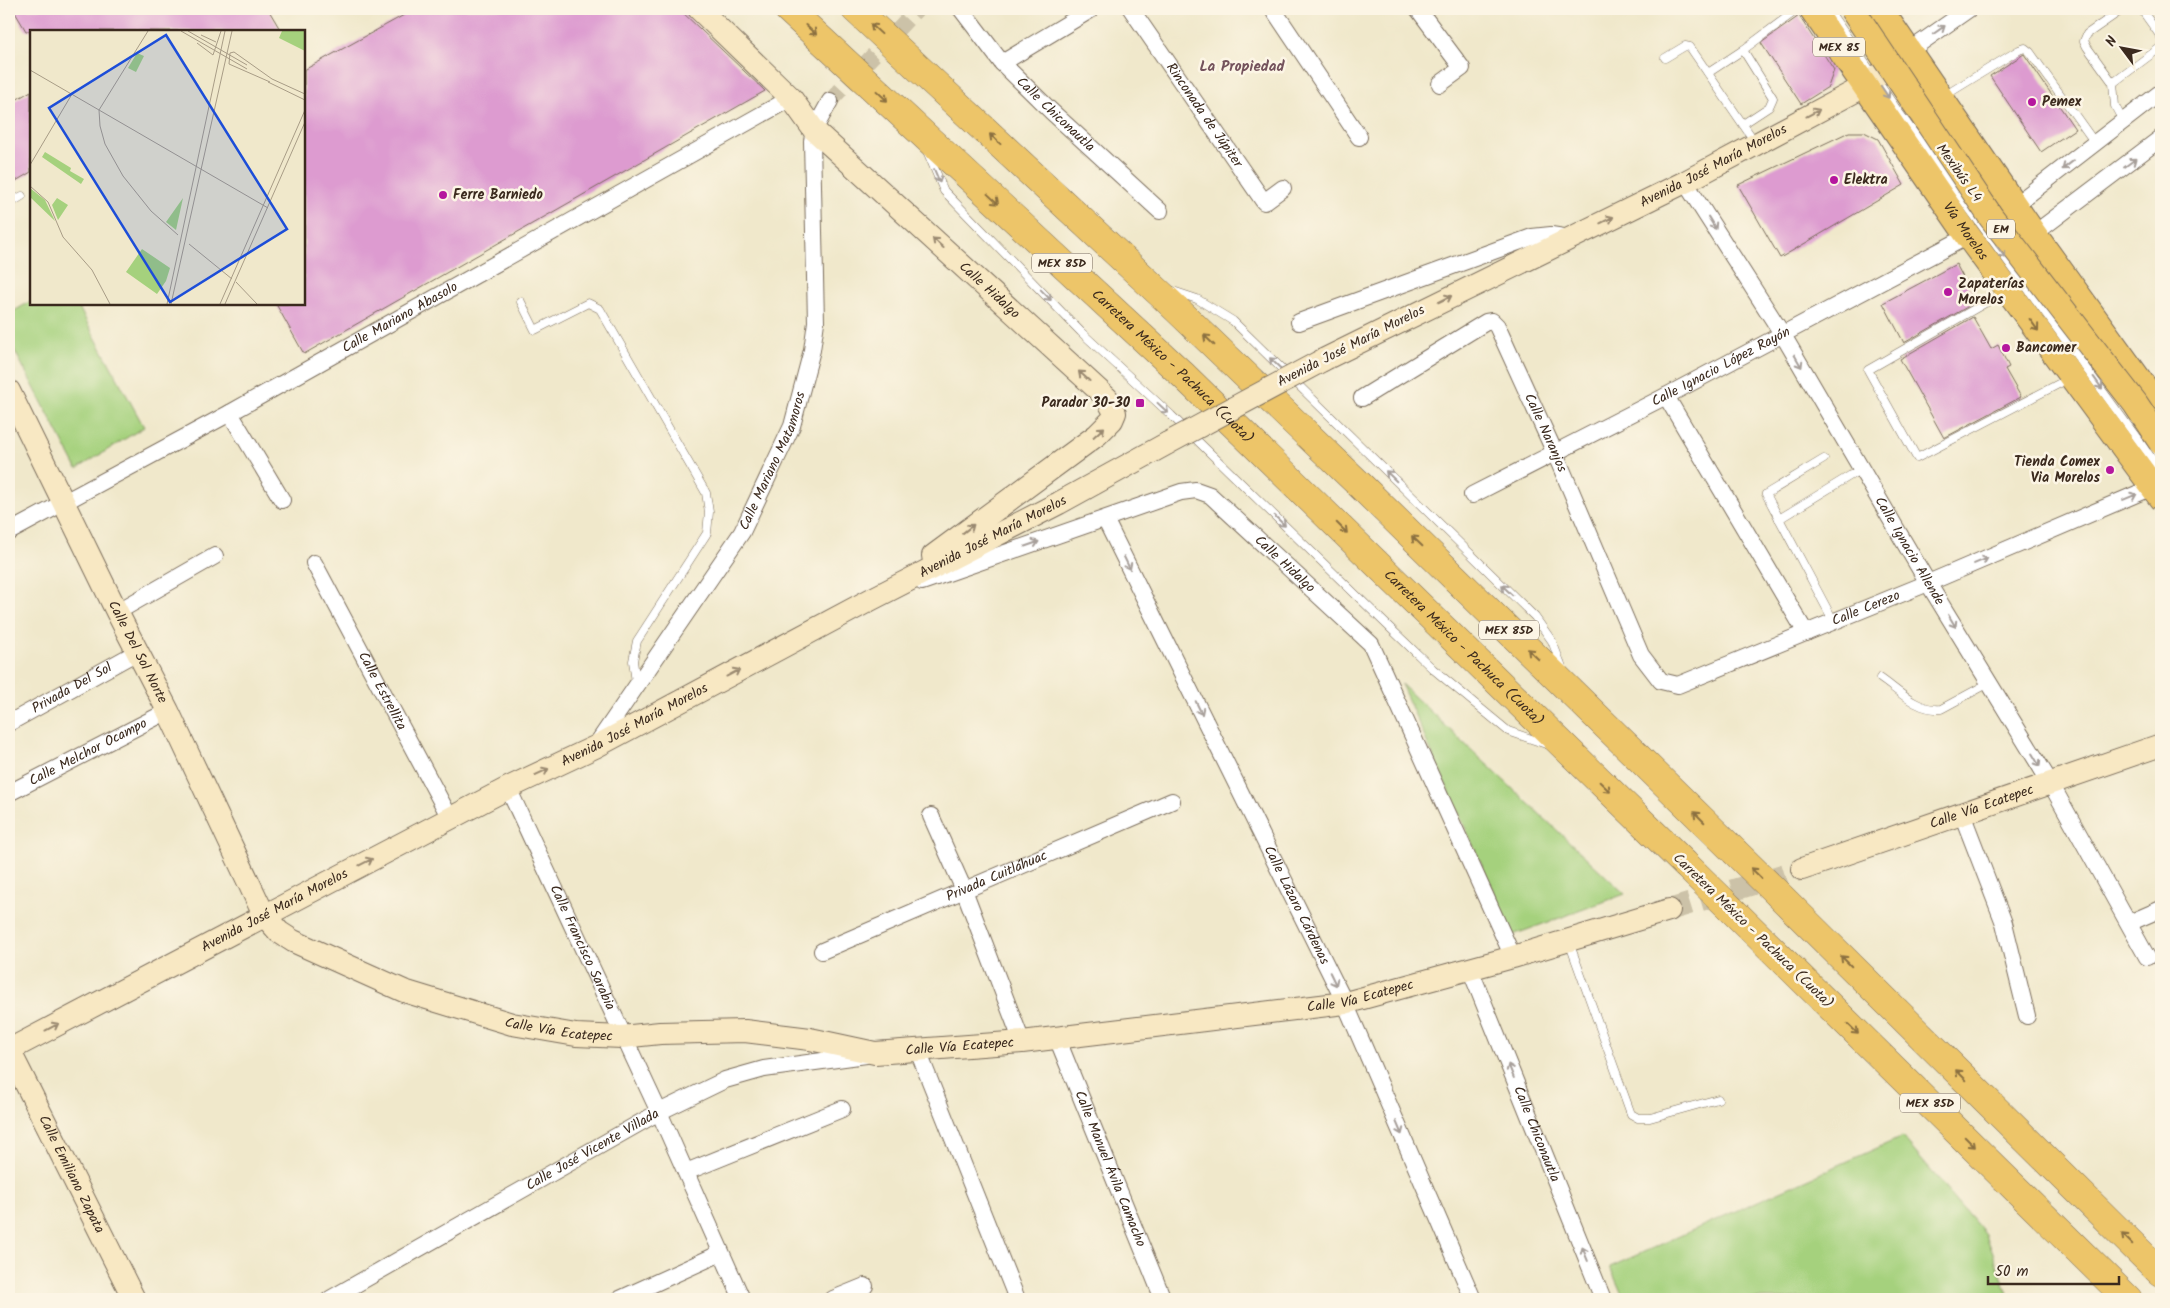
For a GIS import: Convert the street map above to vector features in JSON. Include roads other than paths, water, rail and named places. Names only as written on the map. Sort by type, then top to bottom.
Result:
[{"type":"highway","name":"Carretera México - Pachuca (Cuota)","points":[[788,9],[1183,375],[1325,511],[2128,1299]]},
{"type":"highway","name":"MEX 85D","points":[[855,9],[1149,283],[1569,688],[2161,1273]]},
{"type":"main road","name":"Calle Hidalgo","points":[[699,9],[791,98],[814,130],[1107,398],[1115,413],[1112,420],[1097,435],[879,596]]},
{"type":"main road","name":"Vía Morelos","points":[[1812,9],[1870,82],[1968,236],[2072,376],[2159,485]]},
{"type":"main road","name":"EM","points":[[1852,9],[1991,217],[2135,403],[2161,442]]},
{"type":"main road","points":[[1880,9],[1902,56],[1941,98],[2158,413]]},
{"type":"main road","name":"Avenida José María Morelos","points":[[9,1049],[508,788],[595,747],[1059,503],[1323,360],[1685,182],[1870,82],[1902,56]]},
{"type":"main road","name":"Calle Del Sol Norte","points":[[9,391],[117,612],[168,711],[264,915]]},
{"type":"main road","name":"Calle Vía Ecatepec","points":[[1802,869],[2161,745]]},
{"type":"main road","name":"Calle Vía Ecatepec","points":[[264,915],[279,932],[293,941],[404,991],[512,1024],[576,1035],[622,1036],[745,1030],[810,1038],[875,1054],[918,1052],[1022,1042],[1345,1003],[1513,957],[1669,910]]},
{"type":"main road","name":"Calle Emiliano Zapata","points":[[9,1049],[134,1299]]},
{"type":"street","name":"Calle Chiconautla","points":[[961,9],[1002,64],[1160,211]]},
{"type":"street","points":[[1002,64],[1092,9]]},
{"type":"street","name":"Rinconada de Júpiter","points":[[1131,9],[1264,202],[1283,188]]},
{"type":"street","points":[[1273,9],[1359,137]]},
{"type":"street","points":[[1418,9],[1462,68],[1440,84]]},
{"type":"street","name":"Avenida José María Morelos","points":[[1902,56],[1969,9]]},
{"type":"street","points":[[2015,205],[2161,92]]},
{"type":"street","name":"Calle Mariano Abasolo","points":[[9,532],[230,413],[791,98]]},
{"type":"street","points":[[814,130],[830,101]]},
{"type":"street","name":"Calle Mariano Matamoros","points":[[595,747],[742,532],[792,426],[812,350],[816,322],[812,171],[814,130]]},
{"type":"street","points":[[2034,234],[2161,138]]},
{"type":"street","name":"Calle Ignacio Allende","points":[[1685,182],[1783,335],[1928,583],[2051,784],[2147,957]]},
{"type":"street","points":[[1300,322],[1532,237],[1551,235],[1570,238]]},
{"type":"street","name":"Calle Ignacio López Rayón","points":[[1472,495],[1783,335],[1968,236]]},
{"type":"street","name":"Calle Naranjos","points":[[1362,398],[1486,322],[1492,321],[1497,326],[1555,453],[1641,655],[1661,681]]},
{"type":"street","points":[[1666,396],[1806,633]]},
{"type":"street","points":[[230,413],[282,500]]},
{"type":"street","name":"Calle Cerezo","points":[[1661,681],[1678,685],[1928,583],[2159,485]]},
{"type":"street","name":"Calle Hidalgo","points":[[879,596],[1181,492],[1196,490],[1210,495],[1371,644],[1513,957]]},
{"type":"street","name":"Calle Lázaro Cárdenas","points":[[1105,519],[1345,1003],[1473,1299]]},
{"type":"street","points":[[117,612],[215,556]]},
{"type":"street","name":"Calle Estrellita","points":[[314,563],[450,818]]},
{"type":"street","name":"Privada Del Sol","points":[[9,723],[137,652]]},
{"type":"street","name":"Calle Melchor Ocampo","points":[[9,793],[168,711]]},
{"type":"street","name":"Calle Francisco Sarabia","points":[[508,788],[659,1112],[742,1299]]},
{"type":"street","name":"Privada Cuitláhuac","points":[[822,950],[1172,801]]},
{"type":"street","points":[[1962,814],[2004,923],[2027,1016]]},
{"type":"street","points":[[931,816],[964,890],[1022,1042]]},
{"type":"street","points":[[2129,923],[2161,909]]},
{"type":"street","name":"Calle Chiconautla","points":[[1470,969],[1603,1299]]},
{"type":"street","name":"Calle Manuel Ávila Camacho","points":[[1057,1038],[1163,1299]]},
{"type":"street","points":[[918,1052],[1017,1299]]},
{"type":"street","name":"Calle José Vicente Villada","points":[[330,1299],[659,1112],[725,1080],[764,1069],[875,1054]]},
{"type":"street","points":[[686,1172],[842,1110]]},
{"type":"street","points":[[620,1299],[721,1252]]},
{"type":"street","points":[[833,1299],[865,1286]]},
{"type":"lane","points":[[1708,73],[1743,50],[1798,9]]},
{"type":"lane","name":"Mexibús L4","points":[[1828,9],[1870,82],[2159,485]]},
{"type":"lane","points":[[2123,9],[2087,34],[2084,41],[2113,83],[2115,106],[2124,121]]},
{"type":"lane","points":[[2141,9],[2161,36]]},
{"type":"lane","points":[[1665,58],[1688,46],[1756,144]]},
{"type":"lane","points":[[2113,83],[2161,47]]},
{"type":"lane","points":[[1941,98],[2025,48],[2030,52],[2095,143]]},
{"type":"lane","points":[[1743,50],[1773,98],[1769,107],[1743,124]]},
{"type":"lane","points":[[918,131],[944,191],[1081,332],[1171,415],[1433,669],[1508,731],[1570,753]]},
{"type":"lane","points":[[9,204],[22,196]]},
{"type":"lane","points":[[2008,290],[1868,370],[1916,458],[2072,376]]},
{"type":"lane","points":[[522,302],[535,330],[588,303],[600,309],[706,493],[709,512],[707,533],[637,641],[633,661],[637,687]]},
{"type":"lane","points":[[2082,315],[2158,413]]},
{"type":"lane","points":[[1824,460],[1766,494],[1834,622]]},
{"type":"lane","points":[[1779,519],[1862,469]]},
{"type":"lane","points":[[1880,678],[1918,706],[1934,710],[1941,709],[1989,683]]},
{"type":"lane","points":[[1569,940],[1631,1114],[1638,1118],[1650,1118],[1718,1099]]},
{"type":"tunnel","points":[[830,101],[917,9]]},
{"type":"tunnel","points":[[1669,910],[1802,869]]},
{"type":"place","name":"Pemex","points":[[2032,102]]},
{"type":"place","name":"Elektra","points":[[1834,180]]},
{"type":"place","name":"Ferre Barniedo","points":[[443,195]]},
{"type":"place","name":"Zapaterías Morelos","points":[[1948,292]]},
{"type":"place","name":"Bancomer","points":[[2006,348]]},
{"type":"place","name":"Parador 30-30","points":[[1140,403]]},
{"type":"place","name":"Tienda Comex Via Morelos","points":[[2110,470]]},
{"type":"district","name":"La Propiedad","points":[[1242,67]]}]
